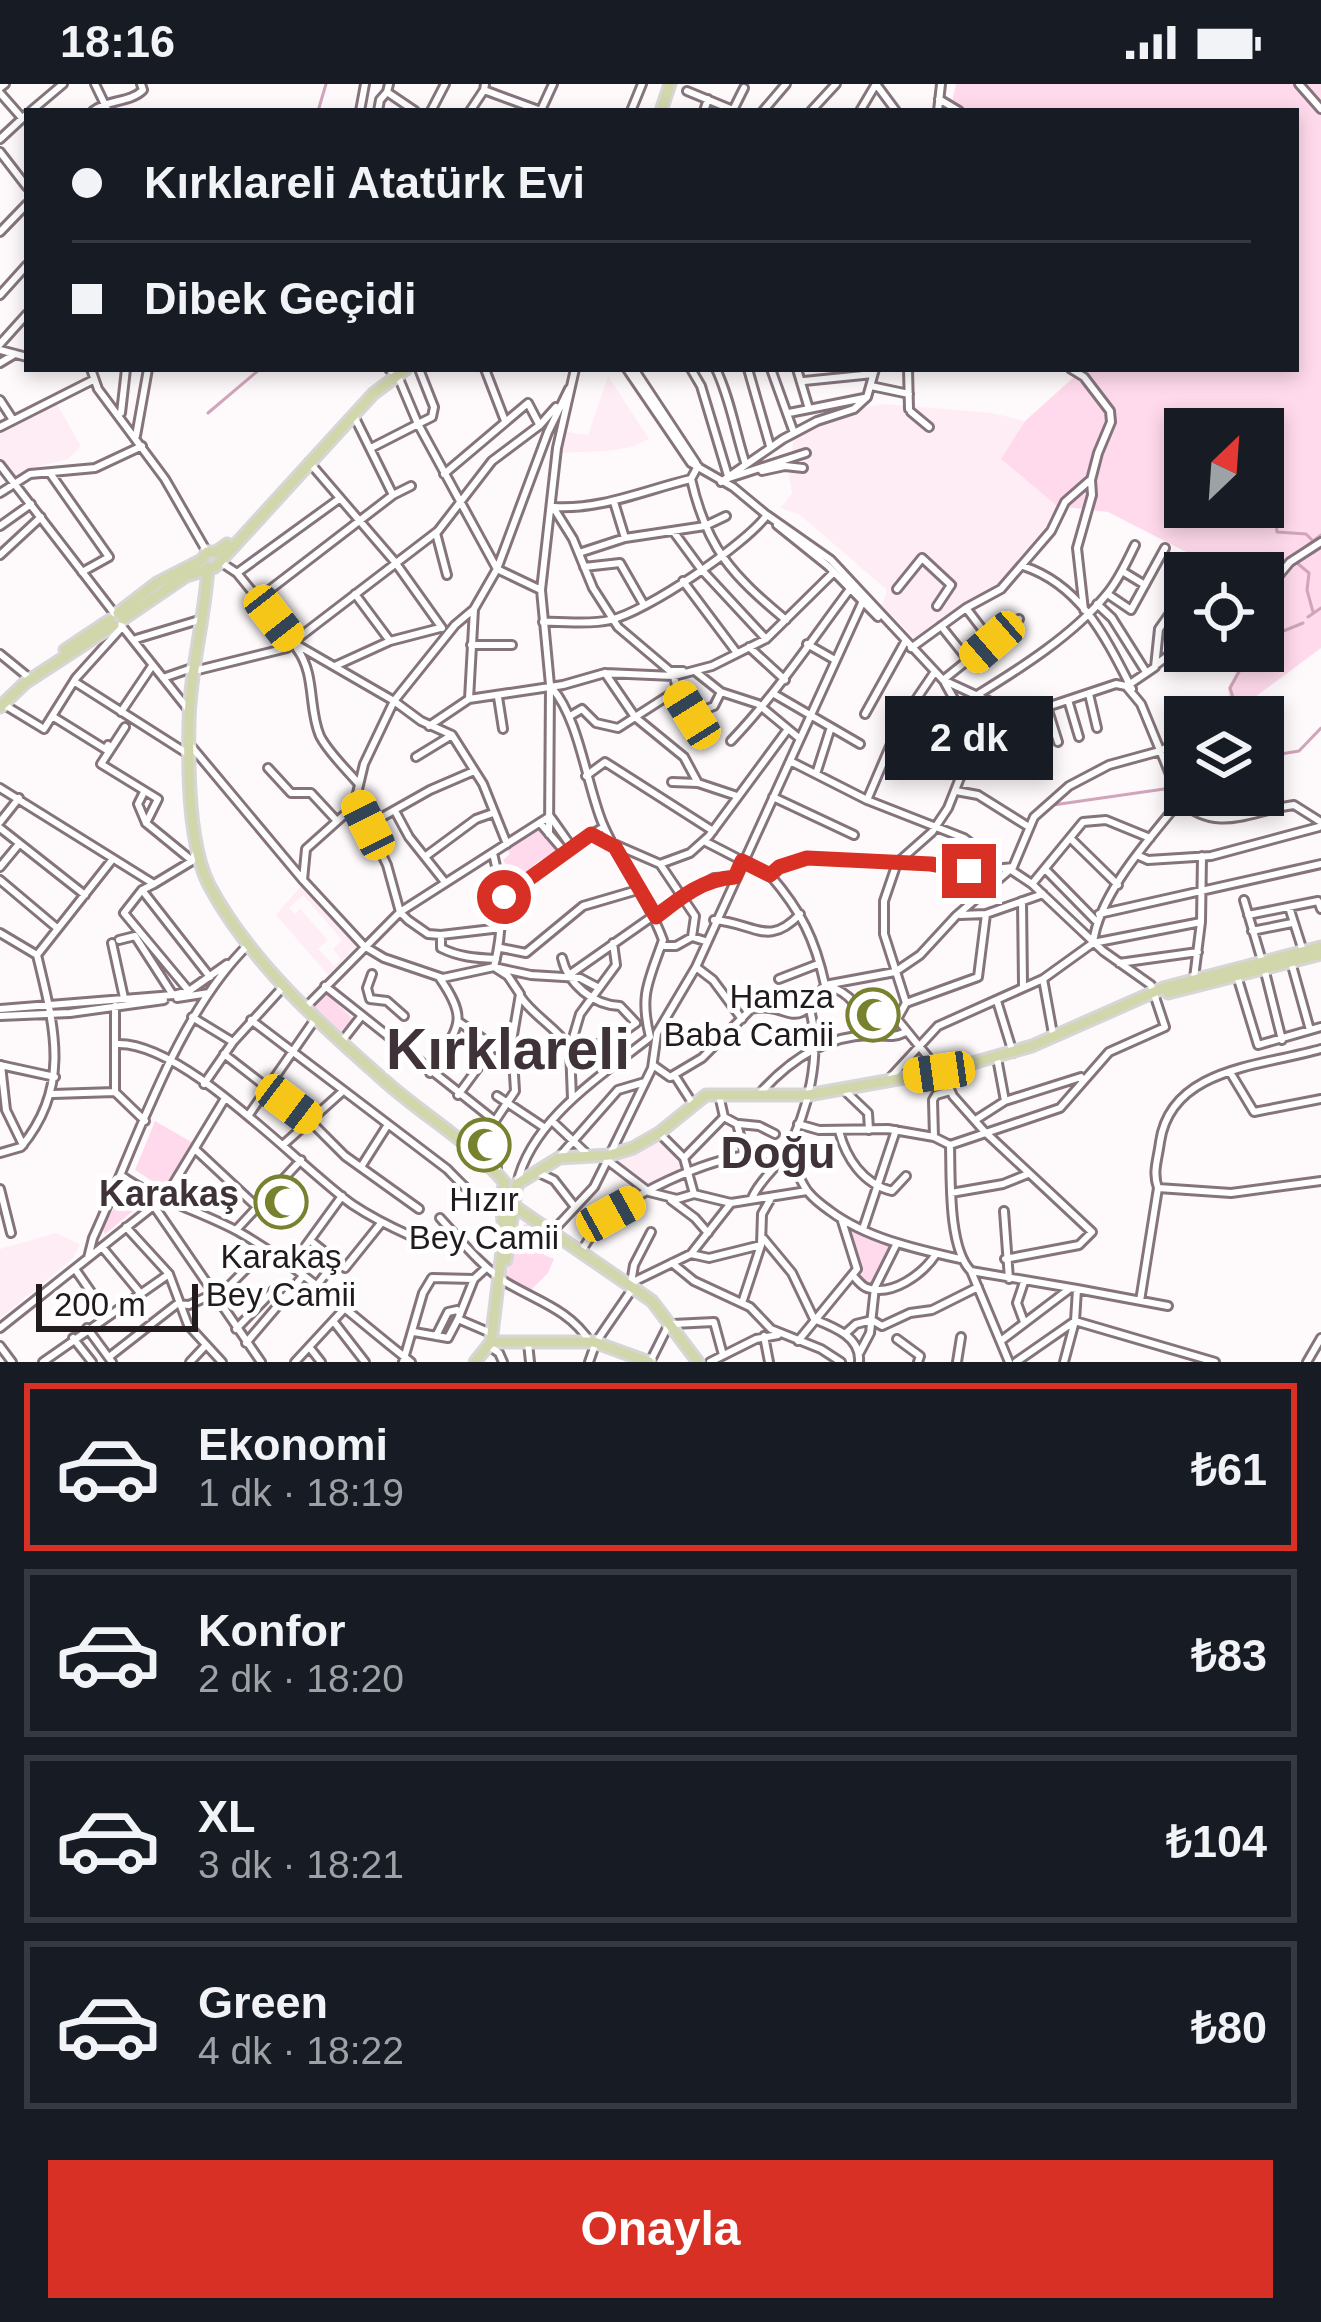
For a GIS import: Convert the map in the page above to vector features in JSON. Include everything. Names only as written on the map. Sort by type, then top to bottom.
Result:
[{"type":"main road","points":[[1,703],[210,559],[393,372]]},
{"type":"main road","points":[[189,748],[199,620],[210,559],[393,372]]},
{"type":"main road","points":[[210,559],[189,711],[195,855],[250,943],[305,1008],[388,1084],[511,1183]]},
{"type":"main road","points":[[1,703],[27,676],[117,620]]},
{"type":"main road","points":[[511,1183],[559,1158],[609,1157],[633,1148],[706,1095],[808,1095],[939,1072],[1012,1053],[1194,979],[1303,951],[1320,956]]},
{"type":"main road","points":[[1156,993],[1237,976],[1263,964],[1320,956]]},
{"type":"main road","points":[[479,1362],[493,1343],[511,1183]]},
{"type":"main road","points":[[509,1206],[632,1285],[672,1322],[698,1362]]},
{"type":"main road","points":[[493,1343],[593,1342],[650,1362]]},
{"type":"street","points":[[35,108],[63,84]]},
{"type":"street","points":[[95,84],[106,107],[137,96],[143,90],[140,84]]},
{"type":"street","points":[[766,108],[786,84]]},
{"type":"street","points":[[814,108],[836,84]]},
{"type":"street","points":[[876,84],[894,108]]},
{"type":"street","points":[[886,94],[898,84]]},
{"type":"street","points":[[938,108],[941,84]]},
{"type":"street","points":[[1299,84],[1321,109]]},
{"type":"street","points":[[484,87],[537,108]]},
{"type":"street","points":[[2,88],[24,112]]},
{"type":"street","points":[[388,88],[411,108]]},
{"type":"street","points":[[734,108],[744,88]]},
{"type":"street","points":[[687,91],[728,108]]},
{"type":"street","points":[[705,108],[708,99]]},
{"type":"street","points":[[939,99],[954,108]]},
{"type":"street","points":[[0,139],[24,118]]},
{"type":"street","points":[[2,157],[24,183]]},
{"type":"street","points":[[16,172],[24,165]]},
{"type":"street","points":[[0,232],[24,207]]},
{"type":"street","points":[[0,214],[9,222]]},
{"type":"street","points":[[0,295],[24,268]]},
{"type":"street","points":[[24,318],[0,347],[24,356]]},
{"type":"street","points":[[0,364],[15,354]]},
{"type":"street","points":[[0,427],[89,372],[136,436],[210,559],[237,573],[294,644],[308,676],[320,735],[358,783]]},
{"type":"street","points":[[121,415],[126,372]]},
{"type":"street","points":[[136,436],[147,372]]},
{"type":"street","points":[[396,372],[418,424],[497,569],[542,590]]},
{"type":"street","points":[[370,448],[432,417],[434,407],[420,372]]},
{"type":"street","points":[[486,372],[505,421]]},
{"type":"street","points":[[501,928],[428,934],[400,911],[387,866],[356,800],[358,783],[394,701],[455,625],[474,609],[497,569],[575,372]]},
{"type":"street","points":[[633,372],[698,466],[724,479],[767,515],[905,642]]},
{"type":"street","points":[[694,372],[724,479]]},
{"type":"street","points":[[718,372],[745,462]]},
{"type":"street","points":[[749,372],[770,446]]},
{"type":"street","points":[[772,372],[794,433]]},
{"type":"street","points":[[798,372],[809,409]]},
{"type":"street","points":[[724,479],[794,433],[854,410],[867,398],[874,372],[803,381]]},
{"type":"street","points":[[908,372],[910,410],[929,427]]},
{"type":"street","points":[[1076,372],[1109,410],[1111,422],[1091,480],[1092,495],[1077,548],[1086,611]]},
{"type":"street","points":[[870,386],[909,394]]},
{"type":"street","points":[[447,575],[435,535],[505,448],[540,425],[569,389]]},
{"type":"street","points":[[549,834],[550,686],[542,590],[557,448],[569,389]]},
{"type":"street","points":[[790,412],[867,398]]},
{"type":"street","points":[[0,400],[13,421]]},
{"type":"street","points":[[444,473],[528,403],[540,425]]},
{"type":"street","points":[[354,416],[393,495]]},
{"type":"street","points":[[0,493],[30,474],[95,468],[142,446]]},
{"type":"street","points":[[724,479],[806,453]]},
{"type":"street","points":[[309,462],[395,562],[442,628]]},
{"type":"street","points":[[0,465],[189,711]]},
{"type":"street","points":[[698,466],[691,479],[720,556],[731,573],[786,620]]},
{"type":"street","points":[[747,473],[803,468]]},
{"type":"street","points":[[50,472],[109,557],[82,572]]},
{"type":"street","points":[[553,507],[614,502],[691,479]]},
{"type":"street","points":[[865,714],[905,642],[1000,589],[1051,531],[1065,502],[1091,480]]},
{"type":"street","points":[[259,598],[411,486]]},
{"type":"street","points":[[237,573],[339,499]]},
{"type":"street","points":[[614,502],[625,538]]},
{"type":"street","points":[[0,526],[32,504]]},
{"type":"street","points":[[553,507],[614,620],[629,638],[670,671],[694,671],[721,692],[764,708],[800,739]]},
{"type":"street","points":[[543,622],[614,620],[720,556],[752,533],[767,515]]},
{"type":"street","points":[[767,515],[831,560],[934,673],[1019,711],[1047,707],[1116,684],[1128,685],[1164,660]]},
{"type":"street","points":[[0,555],[40,517]]},
{"type":"street","points":[[579,553],[625,538],[705,526],[726,517]]},
{"type":"street","points":[[163,678],[294,644],[438,531]]},
{"type":"street","points":[[673,531],[701,569],[766,638]]},
{"type":"street","points":[[1284,569],[1321,542]]},
{"type":"street","points":[[977,694],[1066,632],[1097,604],[1135,544]]},
{"type":"street","points":[[1107,594],[1131,610],[1166,548]]},
{"type":"street","points":[[897,589],[906,569],[922,558],[948,580],[950,588],[937,606]]},
{"type":"street","points":[[584,567],[620,563],[644,605]]},
{"type":"street","points":[[1023,566],[1051,575],[1105,634],[1164,761]]},
{"type":"street","points":[[1122,571],[1145,585]]},
{"type":"street","points":[[429,726],[469,699],[605,674],[674,676],[694,671],[766,638],[834,572]]},
{"type":"street","points":[[683,581],[737,653]]},
{"type":"street","points":[[731,741],[764,708],[850,589]]},
{"type":"street","points":[[355,594],[391,641]]},
{"type":"street","points":[[520,996],[512,1041],[514,1090],[495,1121],[495,1162],[511,1183],[545,1128],[653,1035],[696,967],[862,603]]},
{"type":"street","points":[[1097,604],[1112,618],[1146,672]]},
{"type":"street","points":[[966,608],[992,642]]},
{"type":"street","points":[[469,699],[474,609]]},
{"type":"street","points":[[1,703],[44,729],[117,620]]},
{"type":"street","points":[[136,639],[199,620]]},
{"type":"street","points":[[943,680],[1019,620]]},
{"type":"street","points":[[1155,667],[1164,622]]},
{"type":"street","points":[[334,666],[391,641],[455,625]]},
{"type":"street","points":[[941,626],[970,661]]},
{"type":"street","points":[[294,644],[429,726],[452,735],[507,844]]},
{"type":"street","points":[[807,644],[835,661]]},
{"type":"street","points":[[471,645],[512,645]]},
{"type":"street","points":[[749,647],[785,680]]},
{"type":"street","points":[[0,654],[27,676]]},
{"type":"street","points":[[52,716],[105,749],[153,665]]},
{"type":"street","points":[[867,800],[900,723],[934,673]]},
{"type":"street","points":[[605,674],[635,717],[684,757],[698,783]]},
{"type":"street","points":[[674,676],[692,715],[695,736]]},
{"type":"street","points":[[906,1003],[882,926],[884,902],[897,863],[936,827],[956,791],[970,748],[969,726],[943,680]]},
{"type":"street","points":[[74,681],[124,715],[189,748],[364,946],[439,977],[495,963]]},
{"type":"street","points":[[550,686],[568,716],[604,826],[656,917],[661,946],[647,980],[640,1020],[619,1035],[572,1051]]},
{"type":"street","points":[[568,716],[582,710],[596,723],[618,728],[677,690]]},
{"type":"street","points":[[692,715],[714,706],[721,692]]},
{"type":"street","points":[[774,694],[860,744]]},
{"type":"street","points":[[1089,694],[1097,728]]},
{"type":"street","points":[[498,697],[503,729]]},
{"type":"street","points":[[1068,700],[1078,737]]},
{"type":"street","points":[[1047,707],[1058,742]]},
{"type":"street","points":[[1019,711],[1030,745]]},
{"type":"street","points":[[125,727],[101,764],[158,799],[146,823]]},
{"type":"street","points":[[815,775],[831,727]]},
{"type":"street","points":[[660,864],[691,853],[704,841],[788,729]]},
{"type":"street","points":[[416,757],[452,735]]},
{"type":"street","points":[[919,736],[964,769]]},
{"type":"street","points":[[798,1124],[839,1131],[896,1130],[950,1145],[1060,1108],[1109,1052],[1165,1027],[1156,993],[1011,870],[1038,812],[1069,786],[1109,765],[1164,749]]},
{"type":"street","points":[[790,761],[977,847],[994,869]]},
{"type":"street","points":[[586,776],[605,762],[713,831]]},
{"type":"street","points":[[268,768],[291,793],[310,793],[337,822]]},
{"type":"street","points":[[368,825],[474,771]]},
{"type":"street","points":[[672,782],[698,783],[737,796]]},
{"type":"street","points":[[0,788],[154,884]]},
{"type":"street","points":[[144,791],[138,804],[146,823],[195,855],[142,890],[124,913],[192,993],[198,1008]]},
{"type":"street","points":[[956,791],[978,795],[1029,827]]},
{"type":"street","points":[[773,797],[854,835]]},
{"type":"street","points":[[19,798],[0,825],[85,895]]},
{"type":"street","points":[[303,880],[306,849],[356,800]]},
{"type":"street","points":[[1284,806],[1290,805],[1318,823]]},
{"type":"street","points":[[1318,823],[1321,808]]},
{"type":"street","points":[[395,811],[444,881]]},
{"type":"street","points":[[425,857],[476,819],[493,813]]},
{"type":"street","points":[[305,1008],[400,911],[550,816]]},
{"type":"street","points":[[550,816],[568,849]]},
{"type":"street","points":[[1093,943],[1097,918],[1166,816]]},
{"type":"street","points":[[1211,816],[1219,821],[1241,816]]},
{"type":"street","points":[[1032,884],[1083,822],[1094,819],[1129,827],[1150,838]]},
{"type":"street","points":[[540,823],[568,849]]},
{"type":"street","points":[[1139,856],[1148,860],[1202,856],[1318,823]]},
{"type":"street","points":[[504,897],[604,826]]},
{"type":"street","points":[[591,834],[660,864],[695,916],[692,937]]},
{"type":"street","points":[[1070,838],[1118,885]]},
{"type":"street","points":[[704,841],[770,875],[789,895],[810,932],[825,986]]},
{"type":"street","points":[[0,867],[20,844]]},
{"type":"street","points":[[493,853],[504,897],[501,948],[495,963]]},
{"type":"street","points":[[1194,979],[1202,856]]},
{"type":"street","points":[[770,875],[807,858],[969,871],[1013,867]]},
{"type":"street","points":[[37,955],[112,860]]},
{"type":"street","points":[[1097,918],[1321,864]]},
{"type":"street","points":[[752,1198],[764,1176],[782,1159],[808,1095],[813,1049],[810,1010],[825,986],[896,972],[920,956],[956,916],[1013,867]]},
{"type":"street","points":[[1046,870],[1097,918]]},
{"type":"street","points":[[566,977],[683,895],[714,878],[735,877]]},
{"type":"street","points":[[0,880],[58,928]]},
{"type":"street","points":[[142,890],[213,980]]},
{"type":"street","points":[[501,948],[526,953],[583,906],[641,890]]},
{"type":"street","points":[[956,916],[986,914],[1043,894]]},
{"type":"street","points":[[1244,900],[1282,1040]]},
{"type":"street","points":[[1022,901],[1023,985]]},
{"type":"street","points":[[1248,915],[1318,901],[1321,909]]},
{"type":"street","points":[[1289,907],[1303,951]]},
{"type":"street","points":[[714,920],[740,922],[763,933],[785,930],[800,914]]},
{"type":"street","points":[[897,1019],[906,1003],[978,977],[986,914]]},
{"type":"street","points":[[886,1081],[938,1026],[1043,979],[1093,943],[1201,922]]},
{"type":"street","points":[[1252,931],[1292,922]]},
{"type":"street","points":[[0,933],[37,955],[50,1011],[55,1077],[45,1114],[23,1144],[0,1153]]},
{"type":"street","points":[[441,935],[441,948],[449,952],[580,978],[599,988]]},
{"type":"street","points":[[145,1121],[115,1092],[116,942],[135,936],[172,995]]},
{"type":"street","points":[[661,946],[676,946],[692,937],[705,941]]},
{"type":"street","points":[[118,1002],[192,993],[213,980],[250,943]]},
{"type":"street","points":[[572,1101],[572,1051],[580,1014],[616,965],[613,943]]},
{"type":"street","points":[[1118,963],[1198,952]]},
{"type":"street","points":[[551,1233],[594,1186],[653,1065],[653,1035],[620,1006],[604,1006],[566,977],[562,958]]},
{"type":"street","points":[[1291,962],[1310,1030]]},
{"type":"street","points":[[495,963],[527,1006],[556,1028],[572,1051]]},
{"type":"street","points":[[779,979],[818,964]]},
{"type":"street","points":[[696,967],[713,980],[742,1019]]},
{"type":"street","points":[[342,1041],[370,999],[367,988],[372,974]]},
{"type":"street","points":[[1237,976],[1256,1043],[1264,1046],[1321,1027]]},
{"type":"street","points":[[430,1073],[459,1022],[460,1006],[439,977]]},
{"type":"street","points":[[1043,979],[1053,1034]]},
{"type":"street","points":[[88,1258],[92,1238],[213,980]]},
{"type":"street","points":[[204,1084],[233,1042],[284,986]]},
{"type":"street","points":[[325,986],[495,1121]]},
{"type":"street","points":[[825,986],[849,995],[871,1035]]},
{"type":"street","points":[[0,1012],[209,993]]},
{"type":"street","points":[[370,999],[387,1001],[404,1016]]},
{"type":"street","points":[[997,1001],[1012,1053]]},
{"type":"street","points":[[860,1008],[885,1011],[897,1019],[985,1131],[1092,1232],[1079,1245],[1006,1258]]},
{"type":"street","points":[[670,1078],[701,1058],[751,1009],[784,1014],[810,1010]]},
{"type":"street","points":[[192,1017],[233,1042]]},
{"type":"street","points":[[248,1116],[316,1018]]},
{"type":"street","points":[[251,1020],[475,1195],[491,1205],[509,1206]]},
{"type":"street","points":[[459,1022],[513,1060]]},
{"type":"street","points":[[758,1096],[780,1072],[813,1049],[871,1035],[884,1038],[906,1033]]},
{"type":"street","points":[[116,1044],[136,1043],[174,1062],[284,1144],[342,1196],[411,1237]]},
{"type":"street","points":[[458,1095],[494,1046]]},
{"type":"street","points":[[1140,1301],[1165,1117],[1204,1081],[1321,1048]]},
{"type":"street","points":[[224,1054],[419,1209]]},
{"type":"street","points":[[998,1058],[1005,1101]]},
{"type":"street","points":[[23,1144],[6,1110],[0,1065],[55,1077]]},
{"type":"street","points":[[653,1065],[670,1078]]},
{"type":"street","points":[[1230,1072],[1254,1112],[1321,1099]]},
{"type":"street","points":[[670,1078],[675,1076],[693,1104]]},
{"type":"street","points":[[976,1119],[1005,1101],[1084,1076]]},
{"type":"street","points":[[559,1158],[618,1090],[645,1082]]},
{"type":"street","points":[[844,1090],[868,1113],[869,1130]]},
{"type":"street","points":[[284,1144],[343,1091]]},
{"type":"street","points":[[934,1137],[932,1100],[950,1091]]},
{"type":"street","points":[[52,1094],[115,1092]]},
{"type":"street","points":[[719,1095],[724,1117],[775,1134]]},
{"type":"street","points":[[497,1096],[545,1128]]},
{"type":"street","points":[[0,1328],[166,1196],[224,1100]]},
{"type":"street","points":[[683,1158],[724,1117]]},
{"type":"street","points":[[552,1121],[589,1156]]},
{"type":"street","points":[[737,1124],[746,1157]]},
{"type":"street","points":[[361,1167],[387,1126]]},
{"type":"street","points":[[863,1229],[896,1130]]},
{"type":"street","points":[[839,1131],[846,1156],[877,1187],[892,1191],[906,1176]]},
{"type":"street","points":[[659,1133],[683,1158],[694,1194]]},
{"type":"street","points":[[950,1145],[960,1259],[971,1271],[1012,1362],[1076,1321],[1215,1362]]},
{"type":"street","points":[[196,1150],[256,1207]]},
{"type":"street","points":[[581,1252],[611,1214],[649,1192],[689,1171],[762,1154],[798,1170],[807,1191],[841,1218],[897,1243],[960,1259]]},
{"type":"street","points":[[609,1157],[649,1192],[669,1198],[694,1194],[731,1203],[807,1191]]},
{"type":"street","points":[[236,1230],[301,1160]]},
{"type":"street","points":[[536,1171],[554,1180],[575,1208]]},
{"type":"street","points":[[951,1193],[1017,1180],[1029,1173]]},
{"type":"street","points":[[121,1175],[147,1201],[143,1214]]},
{"type":"street","points":[[1158,1188],[1231,1193],[1321,1180]]},
{"type":"street","points":[[136,1187],[166,1196],[266,1249],[407,1360],[423,1293],[432,1278],[474,1279]]},
{"type":"street","points":[[0,1190],[11,1233]]},
{"type":"street","points":[[291,1266],[342,1196]]},
{"type":"street","points":[[742,1303],[762,1242],[761,1219],[772,1196]]},
{"type":"street","points":[[669,1198],[707,1233]]},
{"type":"street","points":[[589,1362],[593,1342],[632,1285],[691,1254],[731,1203]]},
{"type":"street","points":[[154,1206],[261,1362]]},
{"type":"street","points":[[1004,1210],[1009,1280]]},
{"type":"street","points":[[440,1218],[485,1268],[548,1302],[593,1342]]},
{"type":"street","points":[[798,1341],[856,1269],[841,1218]]},
{"type":"street","points":[[311,1241],[345,1268],[382,1222]]},
{"type":"street","points":[[126,1227],[169,1274],[177,1304],[222,1362]]},
{"type":"street","points":[[632,1285],[634,1265],[651,1232]]},
{"type":"street","points":[[691,1254],[709,1258],[762,1242]]},
{"type":"street","points":[[762,1242],[792,1274],[814,1319],[844,1334],[860,1352]]},
{"type":"street","points":[[859,1362],[870,1333],[875,1287],[897,1243]]},
{"type":"street","points":[[102,1247],[141,1294]]},
{"type":"street","points":[[87,1328],[111,1359],[177,1304],[214,1296],[266,1249]]},
{"type":"street","points":[[852,1275],[867,1288],[886,1291],[911,1279],[936,1254]]},
{"type":"street","points":[[317,1285],[336,1261]]},
{"type":"street","points":[[672,1263],[694,1282],[742,1303],[763,1324],[841,1362]]},
{"type":"street","points":[[75,1268],[107,1315]]},
{"type":"street","points":[[415,1329],[448,1338],[474,1279],[485,1268]]},
{"type":"street","points":[[971,1271],[1168,1306]]},
{"type":"street","points":[[43,1362],[169,1274]]},
{"type":"street","points":[[245,1343],[303,1276]]},
{"type":"street","points":[[1024,1282],[1017,1303],[1024,1322]]},
{"type":"street","points":[[844,1334],[856,1324],[872,1320],[882,1326],[910,1313],[932,1310],[978,1287]]},
{"type":"street","points":[[1064,1362],[1076,1321],[1074,1289]]},
{"type":"street","points":[[1002,1340],[1074,1289]]},
{"type":"street","points":[[236,1329],[273,1291],[284,1299]]},
{"type":"street","points":[[295,1362],[345,1308]]},
{"type":"street","points":[[459,1317],[493,1343],[503,1362]]},
{"type":"street","points":[[334,1322],[365,1362]]},
{"type":"street","points":[[650,1362],[672,1322],[713,1322],[724,1355]]},
{"type":"street","points":[[710,1362],[764,1336],[788,1337]]},
{"type":"street","points":[[764,1336],[769,1362]]},
{"type":"street","points":[[957,1362],[961,1337]]},
{"type":"street","points":[[73,1338],[92,1362]]},
{"type":"street","points":[[1307,1362],[1321,1338]]},
{"type":"street","points":[[897,1339],[920,1356],[917,1362]]},
{"type":"street","points":[[528,1343],[530,1362]]},
{"type":"street","points":[[190,1362],[206,1345]]},
{"type":"street","points":[[0,1346],[12,1362]]},
{"type":"street","points":[[310,1348],[321,1362]]},
{"type":"shaded area","points":[[956,84],[1321,84],[1321,648],[1257,696],[1229,696],[1236,672],[1284,672],[1284,552],[1186,552],[1108,512],[1057,506],[1001,459],[1025,421],[1080,372],[1299,372],[1299,108],[961,108],[952,102]]},
{"type":"shaded area","points":[[608,376],[649,439],[607,451],[557,453],[561,431],[588,435]]},
{"type":"shaded area","points":[[54,399],[81,446],[68,459],[11,478],[0,465],[0,427]]},
{"type":"shaded area","points":[[885,404],[992,413],[1025,421],[1001,459],[1057,506],[1049,523],[1000,582],[917,641],[882,605],[887,590],[800,515],[781,508],[792,493],[794,433],[854,409]]},
{"type":"shaded area","points":[[537,827],[558,852],[534,865],[536,869],[518,883],[503,860],[510,854],[506,849]]},
{"type":"shaded area","points":[[301,886],[357,945],[328,975],[276,915]],"holes":[[[303,895],[342,940],[333,949],[341,959],[334,966],[318,949],[328,940],[300,909],[295,914],[289,908]]]},
{"type":"shaded area","points":[[327,993],[353,1019],[339,1033],[313,1008]]},
{"type":"shaded area","points":[[155,1121],[195,1144],[166,1190],[135,1170]]},
{"type":"shaded area","points":[[658,1135],[686,1167],[649,1186],[615,1161]]},
{"type":"shaded area","points":[[125,1190],[144,1202],[105,1234],[102,1228]]},
{"type":"shaded area","points":[[528,1222],[553,1239],[544,1255],[554,1259],[531,1290],[506,1278],[517,1230]]},
{"type":"shaded area","points":[[848,1222],[894,1241],[874,1284],[854,1275],[858,1266]]},
{"type":"shaded area","points":[[56,1233],[80,1244],[72,1259],[0,1318],[0,1249]]},
{"type":"waterway","points":[[319,108],[326,84]]},
{"type":"waterway","points":[[208,413],[256,372]]},
{"type":"waterway","points":[[1277,528],[1277,532],[1306,534],[1312,540]]},
{"type":"waterway","points":[[1295,555],[1321,535]]},
{"type":"waterway","points":[[1297,563],[1309,573],[1307,590],[1313,612]]},
{"type":"waterway","points":[[1308,617],[1321,608]]},
{"type":"waterway","points":[[1284,631],[1303,623]]},
{"type":"waterway","points":[[1232,696],[1230,688],[1239,672]]},
{"type":"waterway","points":[[1284,754],[1299,751],[1321,728]]},
{"type":"waterway","points":[[1053,805],[1164,789]]},
{"type":"place","name":"Hamza Baba Camii","points":[[873,1015]]},
{"type":"place","name":"Hızır Bey Camii","points":[[484,1145]]},
{"type":"place","name":"Karakaş Bey Camii","points":[[281,1202]]},
{"type":"district","name":"Kırklareli","points":[[508,1049]]},
{"type":"district","name":"Doğu","points":[[778,1152]]},
{"type":"district","name":"Karakaş","points":[[169,1193]]},
{"type":"route","points":[[504,897],[591,834],[615,847],[656,917],[714,878],[735,877],[742,861],[770,875],[807,858],[931,864],[969,871]]}]
